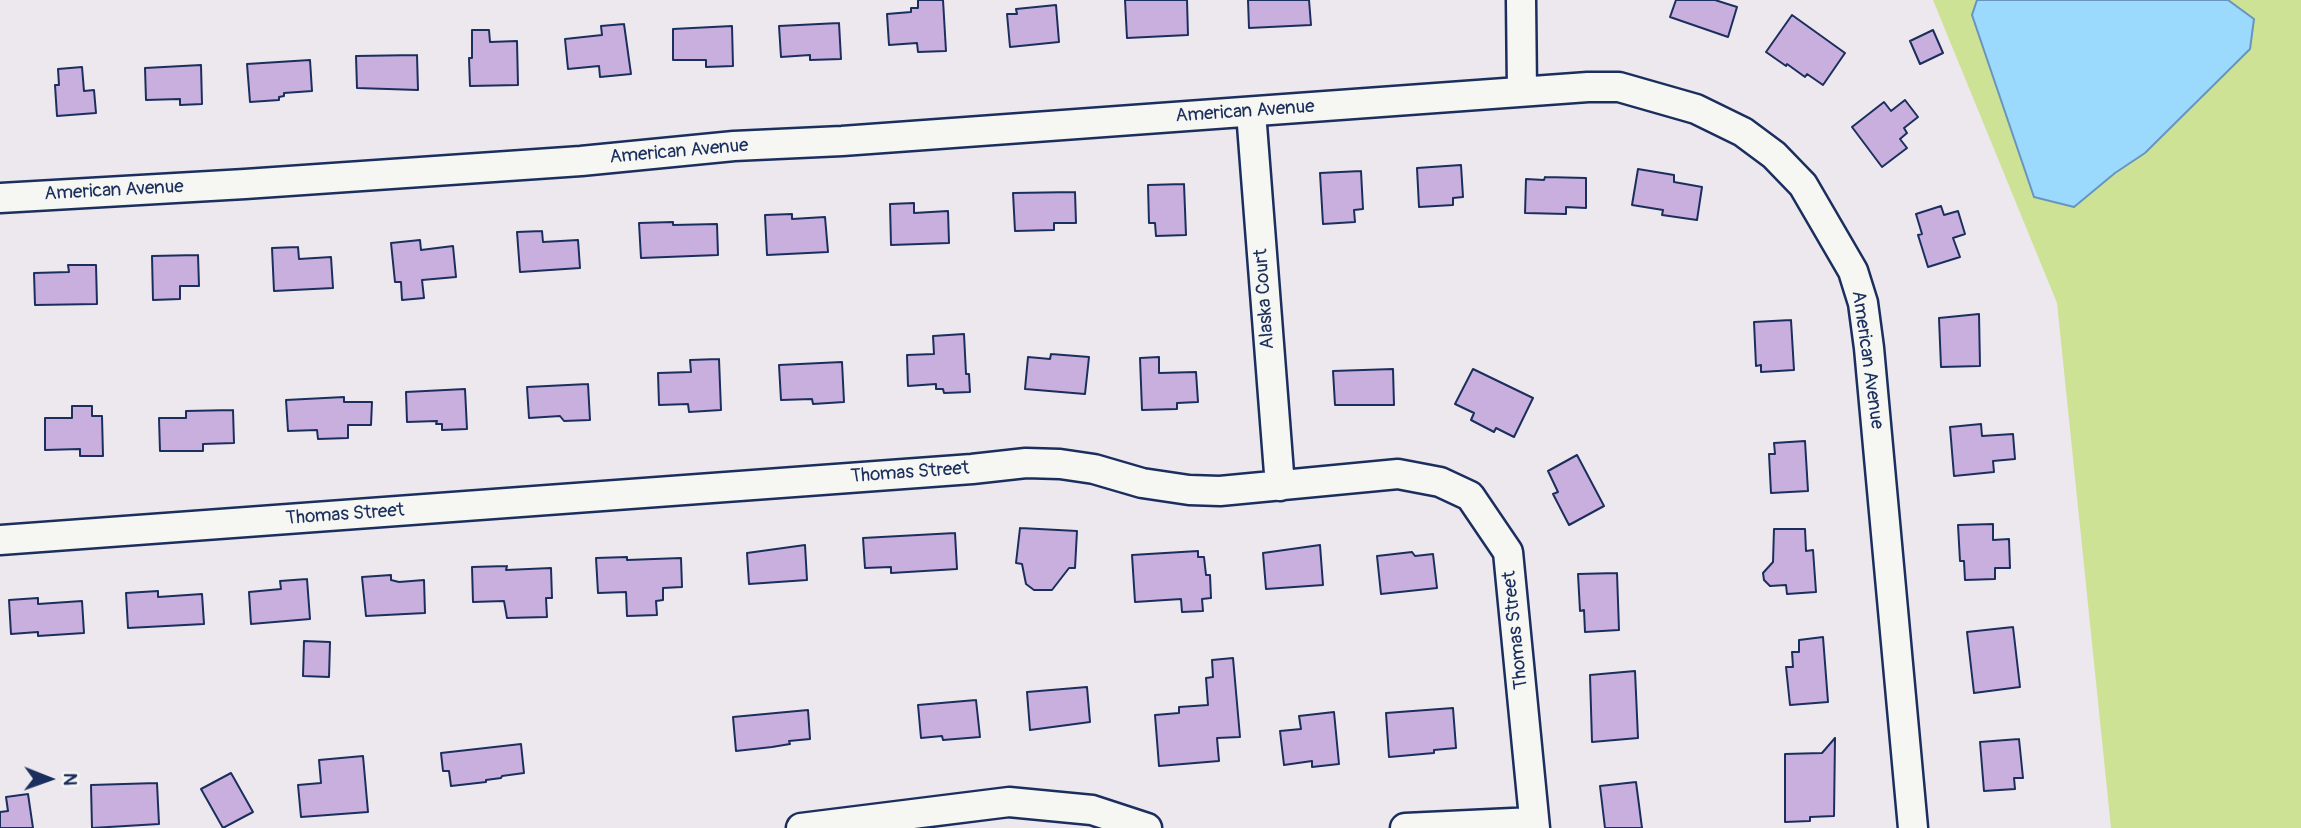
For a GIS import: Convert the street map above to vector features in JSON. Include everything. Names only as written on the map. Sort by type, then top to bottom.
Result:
[{"type":"street","points":[[1521,0],[1522,90]]},
{"type":"street","name":"American Avenue","points":[[0,198],[581,162],[734,146],[1251,112],[1522,90],[1619,88],[1696,109],[1743,132],[1774,155],[1803,185],[1853,271],[1863,303],[1913,828]]},
{"type":"street","name":"Alaska Court","points":[[1251,112],[1280,486]]},
{"type":"street","name":"Thomas Street","points":[[0,540],[1026,463],[1060,464],[1094,469],[1142,483],[1189,490],[1220,491],[1398,474],[1440,482],[1470,496],[1508,552],[1534,825]]},
{"type":"street","points":[[801,828],[1009,802],[1053,817],[1092,810],[1147,828]]},
{"type":"street","points":[[1405,828],[1534,825]]},
{"type":"green space","points":[[1933,0],[1977,0],[1972,15],[2115,173],[2145,153],[2254,19],[2228,0],[2301,0],[2301,828],[2111,828],[2057,303]]},
{"type":"water","points":[[1977,0],[2228,0],[2254,19],[2250,49],[2145,153],[2115,173],[2074,207],[2034,197],[1972,15]]},
{"type":"building","points":[[918,0],[943,0],[946,51],[918,52],[917,43],[889,45],[887,14],[911,12],[911,8],[918,8]]},
{"type":"building","points":[[1125,0],[1187,0],[1188,35],[1127,38]]},
{"type":"building","points":[[1248,0],[1309,0],[1311,25],[1249,28]]},
{"type":"building","points":[[1676,0],[1715,0],[1737,7],[1728,37],[1670,17]]},
{"type":"building","points":[[1056,5],[1059,42],[1010,47],[1007,14],[1017,14],[1016,9]]},
{"type":"building","points":[[1792,15],[1845,53],[1823,85],[1766,52]]},
{"type":"building","points":[[839,23],[841,59],[810,60],[810,55],[781,57],[779,26]]},
{"type":"building","points":[[624,24],[631,74],[600,77],[599,66],[568,69],[565,39],[602,35],[601,26]]},
{"type":"building","points":[[732,26],[733,66],[706,67],[706,60],[673,60],[673,29]]},
{"type":"building","points":[[472,30],[489,30],[490,42],[517,41],[518,85],[470,86]]},
{"type":"building","points":[[1933,30],[1943,53],[1920,64],[1910,41]]},
{"type":"building","points":[[417,55],[418,90],[357,88],[356,56]]},
{"type":"building","points":[[310,60],[312,91],[284,93],[279,100],[250,102],[247,64]]},
{"type":"building","points":[[201,65],[202,104],[180,105],[180,99],[146,100],[145,68]]},
{"type":"building","points":[[82,67],[84,91],[94,90],[96,113],[57,116],[55,85],[59,85],[58,69]]},
{"type":"building","points":[[1905,100],[1918,117],[1904,128],[1907,133],[1900,139],[1907,148],[1882,167],[1852,127],[1884,102],[1891,111]]},
{"type":"building","points":[[1461,165],[1463,197],[1453,198],[1453,205],[1419,207],[1417,168]]},
{"type":"building","points":[[1638,169],[1674,175],[1674,182],[1702,187],[1697,220],[1662,215],[1663,210],[1632,205]]},
{"type":"building","points":[[1361,171],[1363,209],[1354,210],[1355,222],[1323,224],[1320,173]]},
{"type":"building","points":[[1545,177],[1586,178],[1586,208],[1566,207],[1566,214],[1525,213],[1526,179],[1544,180]]},
{"type":"building","points":[[1184,184],[1186,235],[1156,236],[1155,223],[1149,223],[1148,185]]},
{"type":"building","points":[[1075,192],[1076,223],[1054,223],[1054,230],[1015,231],[1013,193]]},
{"type":"building","points":[[914,203],[914,213],[948,211],[949,243],[891,245],[890,204]]},
{"type":"building","points":[[1941,206],[1944,215],[1958,211],[1965,234],[1953,238],[1960,257],[1928,267],[1918,235],[1922,234],[1916,214]]},
{"type":"building","points":[[792,214],[792,219],[825,217],[828,252],[767,255],[765,215]]},
{"type":"building","points":[[673,222],[673,225],[717,224],[718,255],[641,258],[639,223]]},
{"type":"building","points":[[542,231],[543,242],[578,240],[580,268],[520,272],[517,232]]},
{"type":"building","points":[[420,240],[421,250],[453,246],[456,277],[422,280],[424,298],[402,300],[401,282],[395,282],[391,243]]},
{"type":"building","points":[[298,247],[299,259],[331,257],[333,288],[274,291],[272,248]]},
{"type":"building","points":[[198,255],[199,286],[180,286],[180,299],[153,300],[152,256]]},
{"type":"building","points":[[68,265],[96,265],[97,304],[35,305],[34,273],[69,272]]},
{"type":"building","points":[[1979,314],[1980,366],[1941,367],[1939,318]]},
{"type":"building","points":[[1791,320],[1794,370],[1761,372],[1761,365],[1756,366],[1754,322]]},
{"type":"building","points":[[964,334],[966,374],[969,374],[970,392],[944,393],[943,389],[936,389],[936,384],[908,386],[907,355],[934,354],[933,336]]},
{"type":"building","points":[[1051,354],[1089,357],[1085,394],[1025,389],[1028,357],[1050,359]]},
{"type":"building","points":[[1159,357],[1159,373],[1196,372],[1198,402],[1177,403],[1177,409],[1142,410],[1140,358]]},
{"type":"building","points":[[719,359],[721,410],[689,412],[688,404],[659,405],[658,373],[691,372],[690,360]]},
{"type":"building","points":[[842,362],[844,402],[813,404],[812,399],[781,400],[779,365]]},
{"type":"building","points":[[1393,369],[1394,405],[1335,405],[1333,371]]},
{"type":"building","points":[[1473,369],[1533,398],[1514,437],[1496,428],[1494,432],[1471,420],[1474,413],[1455,404]]},
{"type":"building","points":[[588,384],[590,420],[564,421],[560,416],[529,418],[527,387]]},
{"type":"building","points":[[465,389],[467,429],[442,430],[442,424],[436,424],[437,421],[407,422],[406,392]]},
{"type":"building","points":[[344,397],[344,402],[372,402],[371,425],[348,425],[348,438],[318,439],[317,430],[288,431],[286,400]]},
{"type":"building","points":[[72,406],[92,406],[92,416],[102,416],[103,456],[80,456],[80,449],[45,450],[45,418],[72,418]]},
{"type":"building","points":[[233,410],[234,443],[203,444],[203,451],[160,451],[159,418],[186,418],[186,411]]},
{"type":"building","points":[[1981,424],[1982,436],[2013,434],[2015,459],[1993,461],[1994,472],[1954,476],[1950,427]]},
{"type":"building","points":[[1805,441],[1808,491],[1771,493],[1769,454],[1775,454],[1774,443]]},
{"type":"building","points":[[1577,455],[1604,506],[1569,525],[1553,494],[1558,492],[1548,471]]},
{"type":"building","points":[[1993,524],[1993,540],[2009,539],[2010,568],[1995,568],[1995,579],[1965,580],[1964,561],[1960,561],[1958,525]]},
{"type":"building","points":[[1020,528],[1077,531],[1075,568],[1069,568],[1052,590],[1034,590],[1026,584],[1022,564],[1016,563]]},
{"type":"building","points":[[1774,529],[1805,529],[1806,551],[1813,550],[1816,592],[1787,594],[1786,585],[1770,586],[1764,580],[1763,573],[1773,562]]},
{"type":"building","points":[[955,533],[957,569],[891,573],[891,567],[865,568],[863,538]]},
{"type":"building","points":[[805,545],[807,580],[749,584],[747,553]]},
{"type":"building","points":[[1320,545],[1323,585],[1266,589],[1263,553]]},
{"type":"building","points":[[1198,551],[1198,557],[1204,557],[1206,575],[1210,575],[1211,598],[1202,599],[1203,611],[1182,612],[1181,599],[1135,602],[1132,555]]},
{"type":"building","points":[[1412,552],[1415,556],[1433,554],[1437,588],[1381,594],[1377,556]]},
{"type":"building","points":[[627,557],[627,560],[681,558],[682,587],[663,588],[663,600],[656,601],[657,615],[627,616],[626,592],[598,593],[596,558]]},
{"type":"building","points":[[507,566],[506,570],[551,568],[552,598],[546,598],[547,617],[507,618],[504,601],[473,602],[472,567]]},
{"type":"building","points":[[1617,573],[1619,630],[1585,632],[1584,610],[1580,611],[1578,574]]},
{"type":"building","points":[[391,575],[391,580],[399,582],[424,580],[425,613],[366,616],[362,577]]},
{"type":"building","points":[[307,579],[310,619],[251,624],[249,592],[281,589],[280,581]]},
{"type":"building","points":[[158,591],[158,597],[202,594],[204,624],[128,628],[126,593]]},
{"type":"building","points":[[38,598],[38,604],[82,601],[84,633],[38,636],[38,632],[11,634],[9,600]]},
{"type":"building","points":[[2013,627],[2020,687],[1974,693],[1967,632]]},
{"type":"building","points":[[1823,637],[1828,702],[1790,705],[1786,667],[1793,667],[1792,652],[1799,652],[1799,640]]},
{"type":"building","points":[[304,641],[330,642],[329,677],[303,676]]},
{"type":"building","points":[[1233,658],[1240,737],[1217,738],[1219,761],[1159,766],[1155,715],[1179,713],[1179,707],[1208,705],[1206,678],[1213,677],[1212,660]]},
{"type":"building","points":[[1635,671],[1638,738],[1592,742],[1590,675]]},
{"type":"building","points":[[1087,687],[1090,722],[1030,730],[1027,692]]},
{"type":"building","points":[[976,700],[980,737],[943,740],[942,736],[921,738],[918,705]]},
{"type":"building","points":[[1453,708],[1456,748],[1389,757],[1386,713]]},
{"type":"building","points":[[808,710],[810,739],[736,751],[733,717]]},
{"type":"building","points":[[1334,712],[1339,764],[1312,767],[1312,761],[1284,765],[1280,731],[1301,729],[1299,716]]},
{"type":"building","points":[[1835,738],[1834,816],[1785,822],[1785,754],[1822,753]]},
{"type":"building","points":[[2019,739],[2023,778],[2014,778],[2015,789],[1984,791],[1980,742]]},
{"type":"building","points":[[521,744],[524,773],[502,776],[486,782],[451,786],[449,771],[443,771],[441,753]]},
{"type":"building","points":[[363,756],[368,812],[301,817],[298,785],[321,783],[319,760]]},
{"type":"building","points":[[231,773],[253,812],[223,828],[201,789]]},
{"type":"building","points":[[1636,782],[1642,828],[1605,828],[1600,786]]},
{"type":"building","points":[[157,783],[159,824],[92,828],[91,785]]},
{"type":"building","points":[[28,794],[33,828],[0,828],[0,812],[8,811],[6,797]]}]
